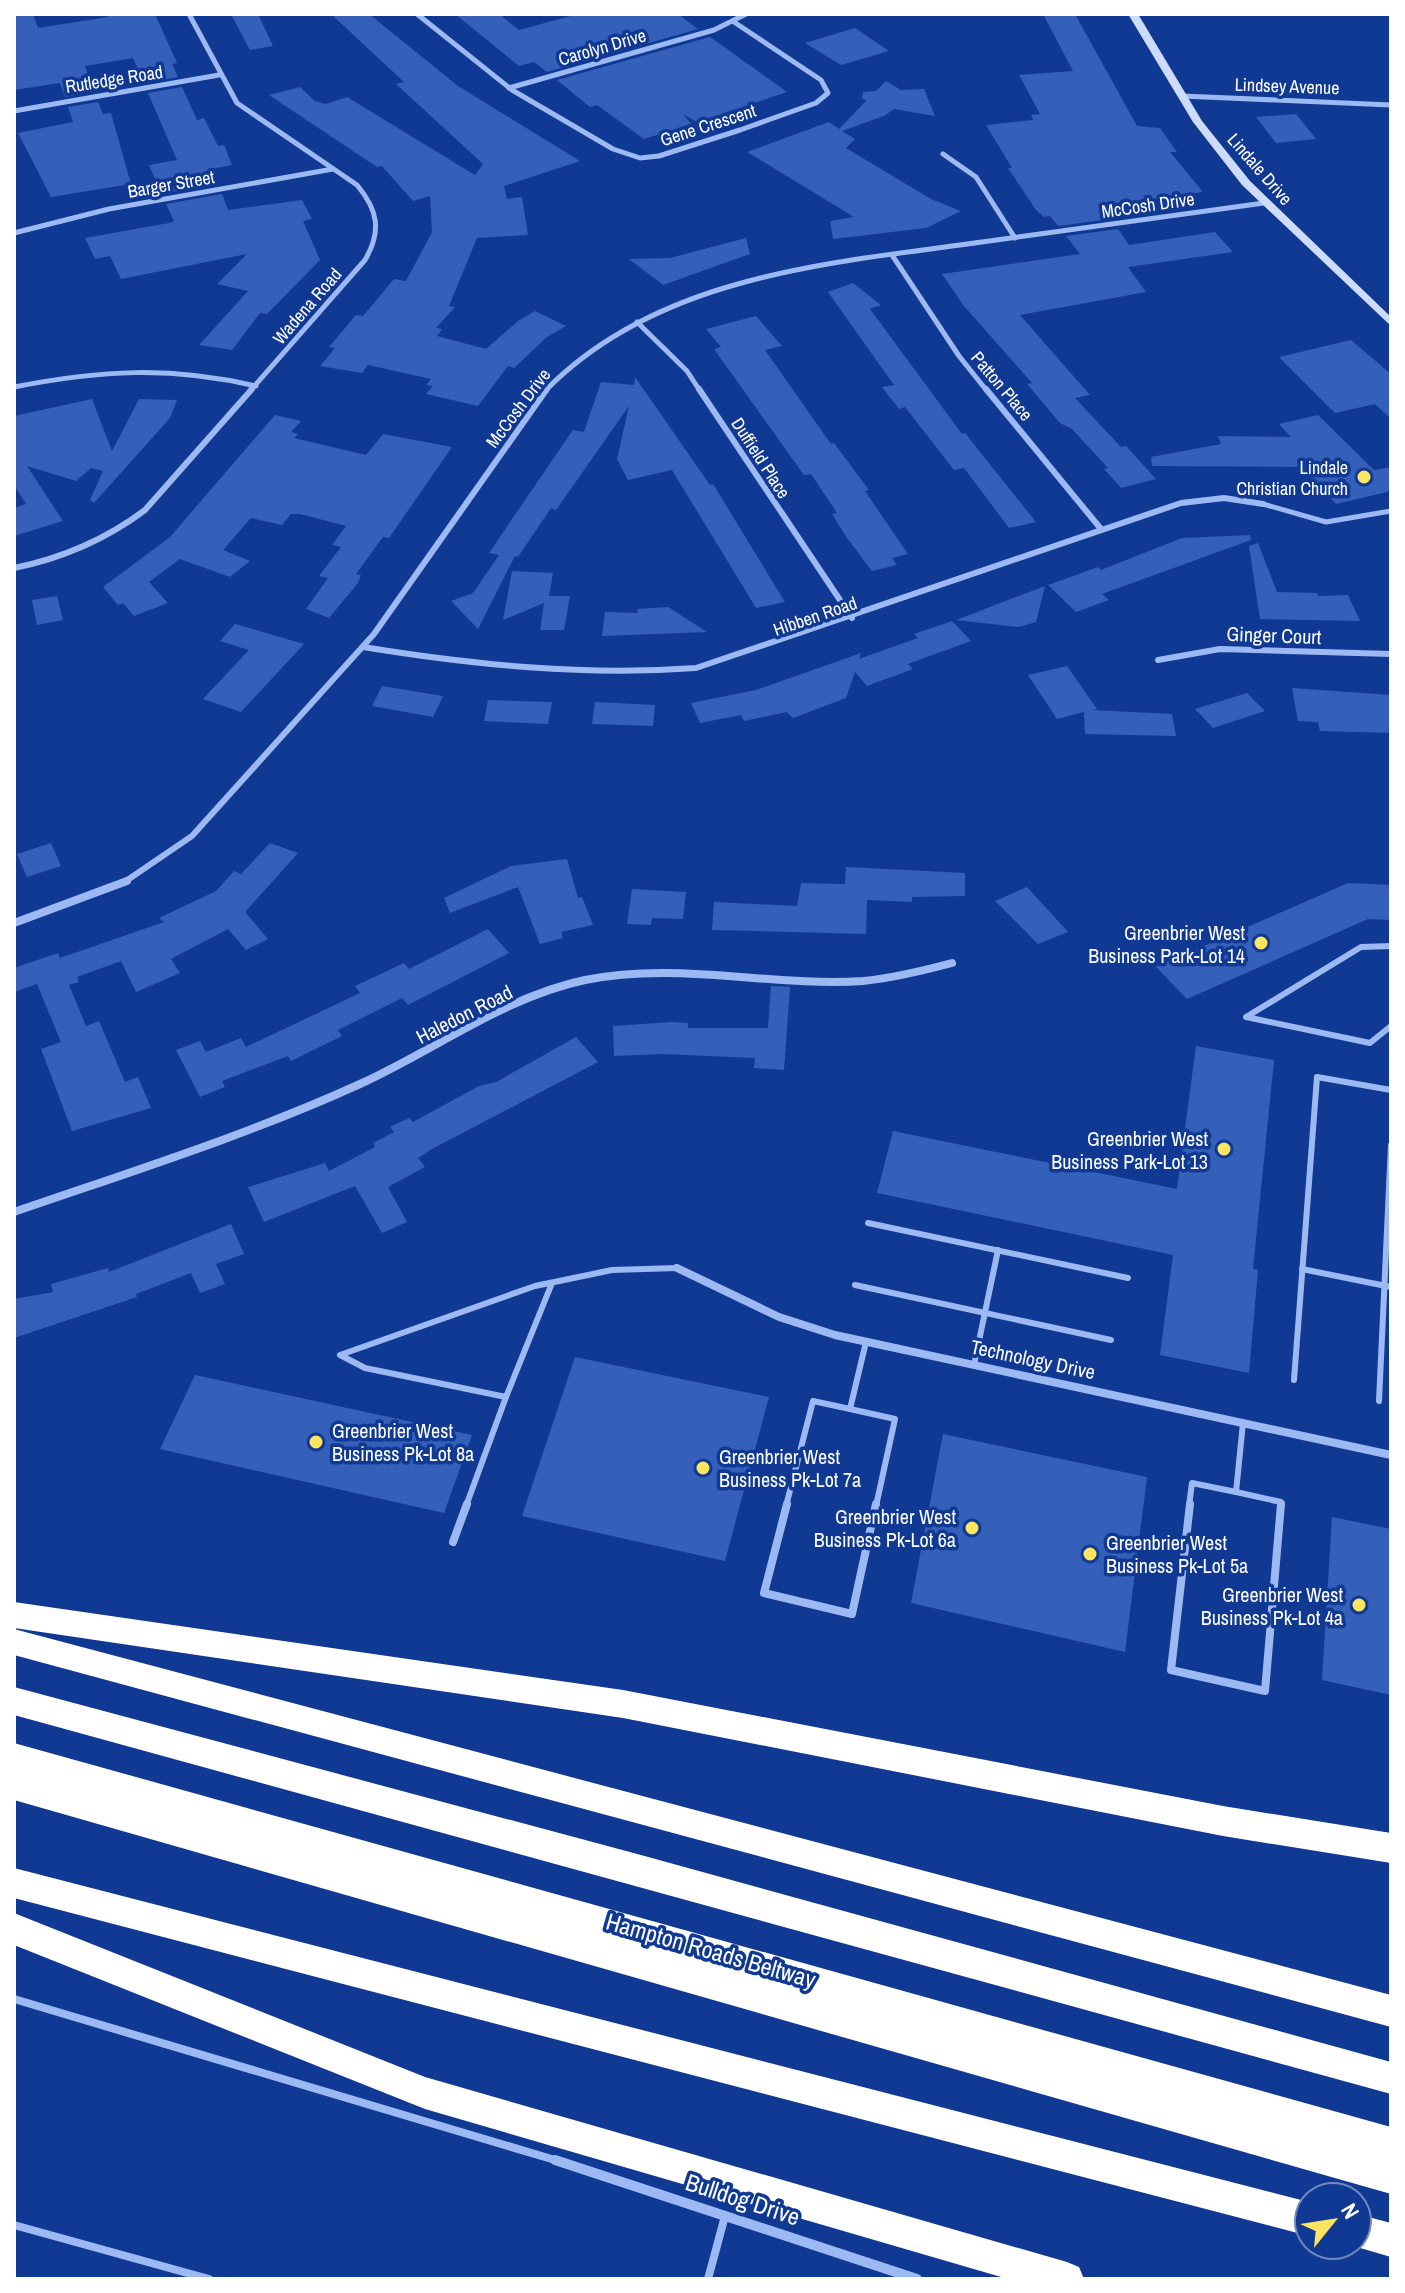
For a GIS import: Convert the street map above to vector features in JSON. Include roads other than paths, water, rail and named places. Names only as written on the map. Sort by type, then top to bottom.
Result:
[{"type":"highway","points":[[14,1615],[637,1706],[1223,1821],[1391,1848]]},
{"type":"highway","points":[[14,1642],[1391,2011]]},
{"type":"highway","points":[[14,1701],[641,1870],[1391,2078]]},
{"type":"highway","points":[[14,1757],[1391,2144]]},
{"type":"highway","name":"Hampton Roads Beltway","points":[[14,1785],[1391,2177]]},
{"type":"highway","points":[[1223,1821],[1391,1864]]},
{"type":"highway","points":[[14,1883],[1293,2215]]},
{"type":"highway","points":[[14,1929],[425,2093],[1067,2279]]},
{"type":"street","name":"Wadena Road","points":[[14,568],[72,553],[120,530],[145,510],[375,246],[379,219],[372,202],[357,185],[237,103],[219,75],[189,14]]},
{"type":"street","name":"Gene Crescent","points":[[417,14],[509,88],[613,149],[640,158],[659,156],[740,130],[826,97],[826,84],[734,22]]},
{"type":"street","name":"Carolyn Drive","points":[[509,88],[734,22],[746,14]]},
{"type":"street","name":"Lindale Drive","points":[[1133,14],[1213,142],[1264,203],[1391,323]]},
{"type":"street","name":"Rutledge Road","points":[[14,111],[219,75]]},
{"type":"street","name":"Lindsey Avenue","points":[[1182,96],[1391,105]]},
{"type":"street","points":[[943,154],[976,177],[1015,238]]},
{"type":"street","name":"Barger Street","points":[[14,233],[109,209],[333,169]]},
{"type":"street","name":"McCosh Drive","points":[[14,923],[103,893],[164,859],[192,836],[363,647],[546,389],[572,361],[637,322],[745,282],[892,255],[1264,203]]},
{"type":"street","name":"Patton Place","points":[[892,255],[959,356],[1101,529]]},
{"type":"street","name":"Duffield Place","points":[[637,322],[687,371],[852,618]]},
{"type":"street","points":[[14,387],[101,370],[164,368],[205,372],[256,386]]},
{"type":"street","name":"Hibben Road","points":[[363,647],[470,664],[658,672],[722,662],[1101,529],[1203,499],[1263,504]]},
{"type":"street","name":"Ginger Court","points":[[1158,660],[1220,649],[1391,654]]},
{"type":"street","name":"Haledon Road","points":[[14,1212],[279,1119],[365,1082],[546,991],[585,980],[650,973],[865,982],[923,974],[952,963]]},
{"type":"street","name":"Technology Drive","points":[[677,1268],[779,1317],[866,1342],[1391,1455]]},
{"type":"street","name":"Bulldog Drive","points":[[555,2160],[917,2279]]},
{"type":"lane","points":[[1263,504],[1313,524],[1342,524],[1391,511]]},
{"type":"lane","points":[[1391,946],[1361,947],[1246,1017],[1370,1043],[1391,1026]]},
{"type":"lane","points":[[1294,1380],[1317,1077],[1391,1090]]},
{"type":"lane","points":[[1379,1401],[1388,1286],[1391,1145]]},
{"type":"lane","points":[[868,1223],[1128,1278]]},
{"type":"lane","points":[[974,1365],[998,1250]]},
{"type":"lane","points":[[506,1397],[365,1368],[340,1355],[503,1293],[606,1271],[677,1268]]},
{"type":"lane","points":[[1302,1269],[1388,1286]]},
{"type":"lane","points":[[453,1542],[552,1283]]},
{"type":"lane","points":[[855,1285],[1111,1340]]},
{"type":"lane","points":[[850,1409],[866,1342]]},
{"type":"lane","points":[[813,1401],[850,1409],[895,1419],[852,1614],[764,1593],[813,1401]]},
{"type":"lane","points":[[1236,1492],[1243,1423]]},
{"type":"lane","points":[[1192,1483],[1236,1492],[1281,1502],[1265,1691],[1171,1670],[1192,1483]]},
{"type":"lane","points":[[14,1999],[555,2160]]},
{"type":"lane","points":[[708,2279],[725,2216]]},
{"type":"lane","points":[[14,2225],[209,2279]]},
{"type":"place","name":"Lindale Christian Church","points":[[1364,477]]},
{"type":"place","name":"Greenbrier West Business Park-Lot 14","points":[[1261,943]]},
{"type":"place","name":"Greenbrier West Business Park-Lot 13","points":[[1224,1149]]},
{"type":"place","name":"Greenbrier West Business Pk-Lot 8a","points":[[316,1442]]},
{"type":"place","name":"Greenbrier West Business Pk-Lot 7a","points":[[703,1468]]},
{"type":"place","name":"Greenbrier West Business Pk-Lot 6a","points":[[972,1528]]},
{"type":"place","name":"Greenbrier West Business Pk-Lot 5a","points":[[1090,1554]]},
{"type":"place","name":"Greenbrier West Business Pk-Lot 4a","points":[[1359,1605]]}]
